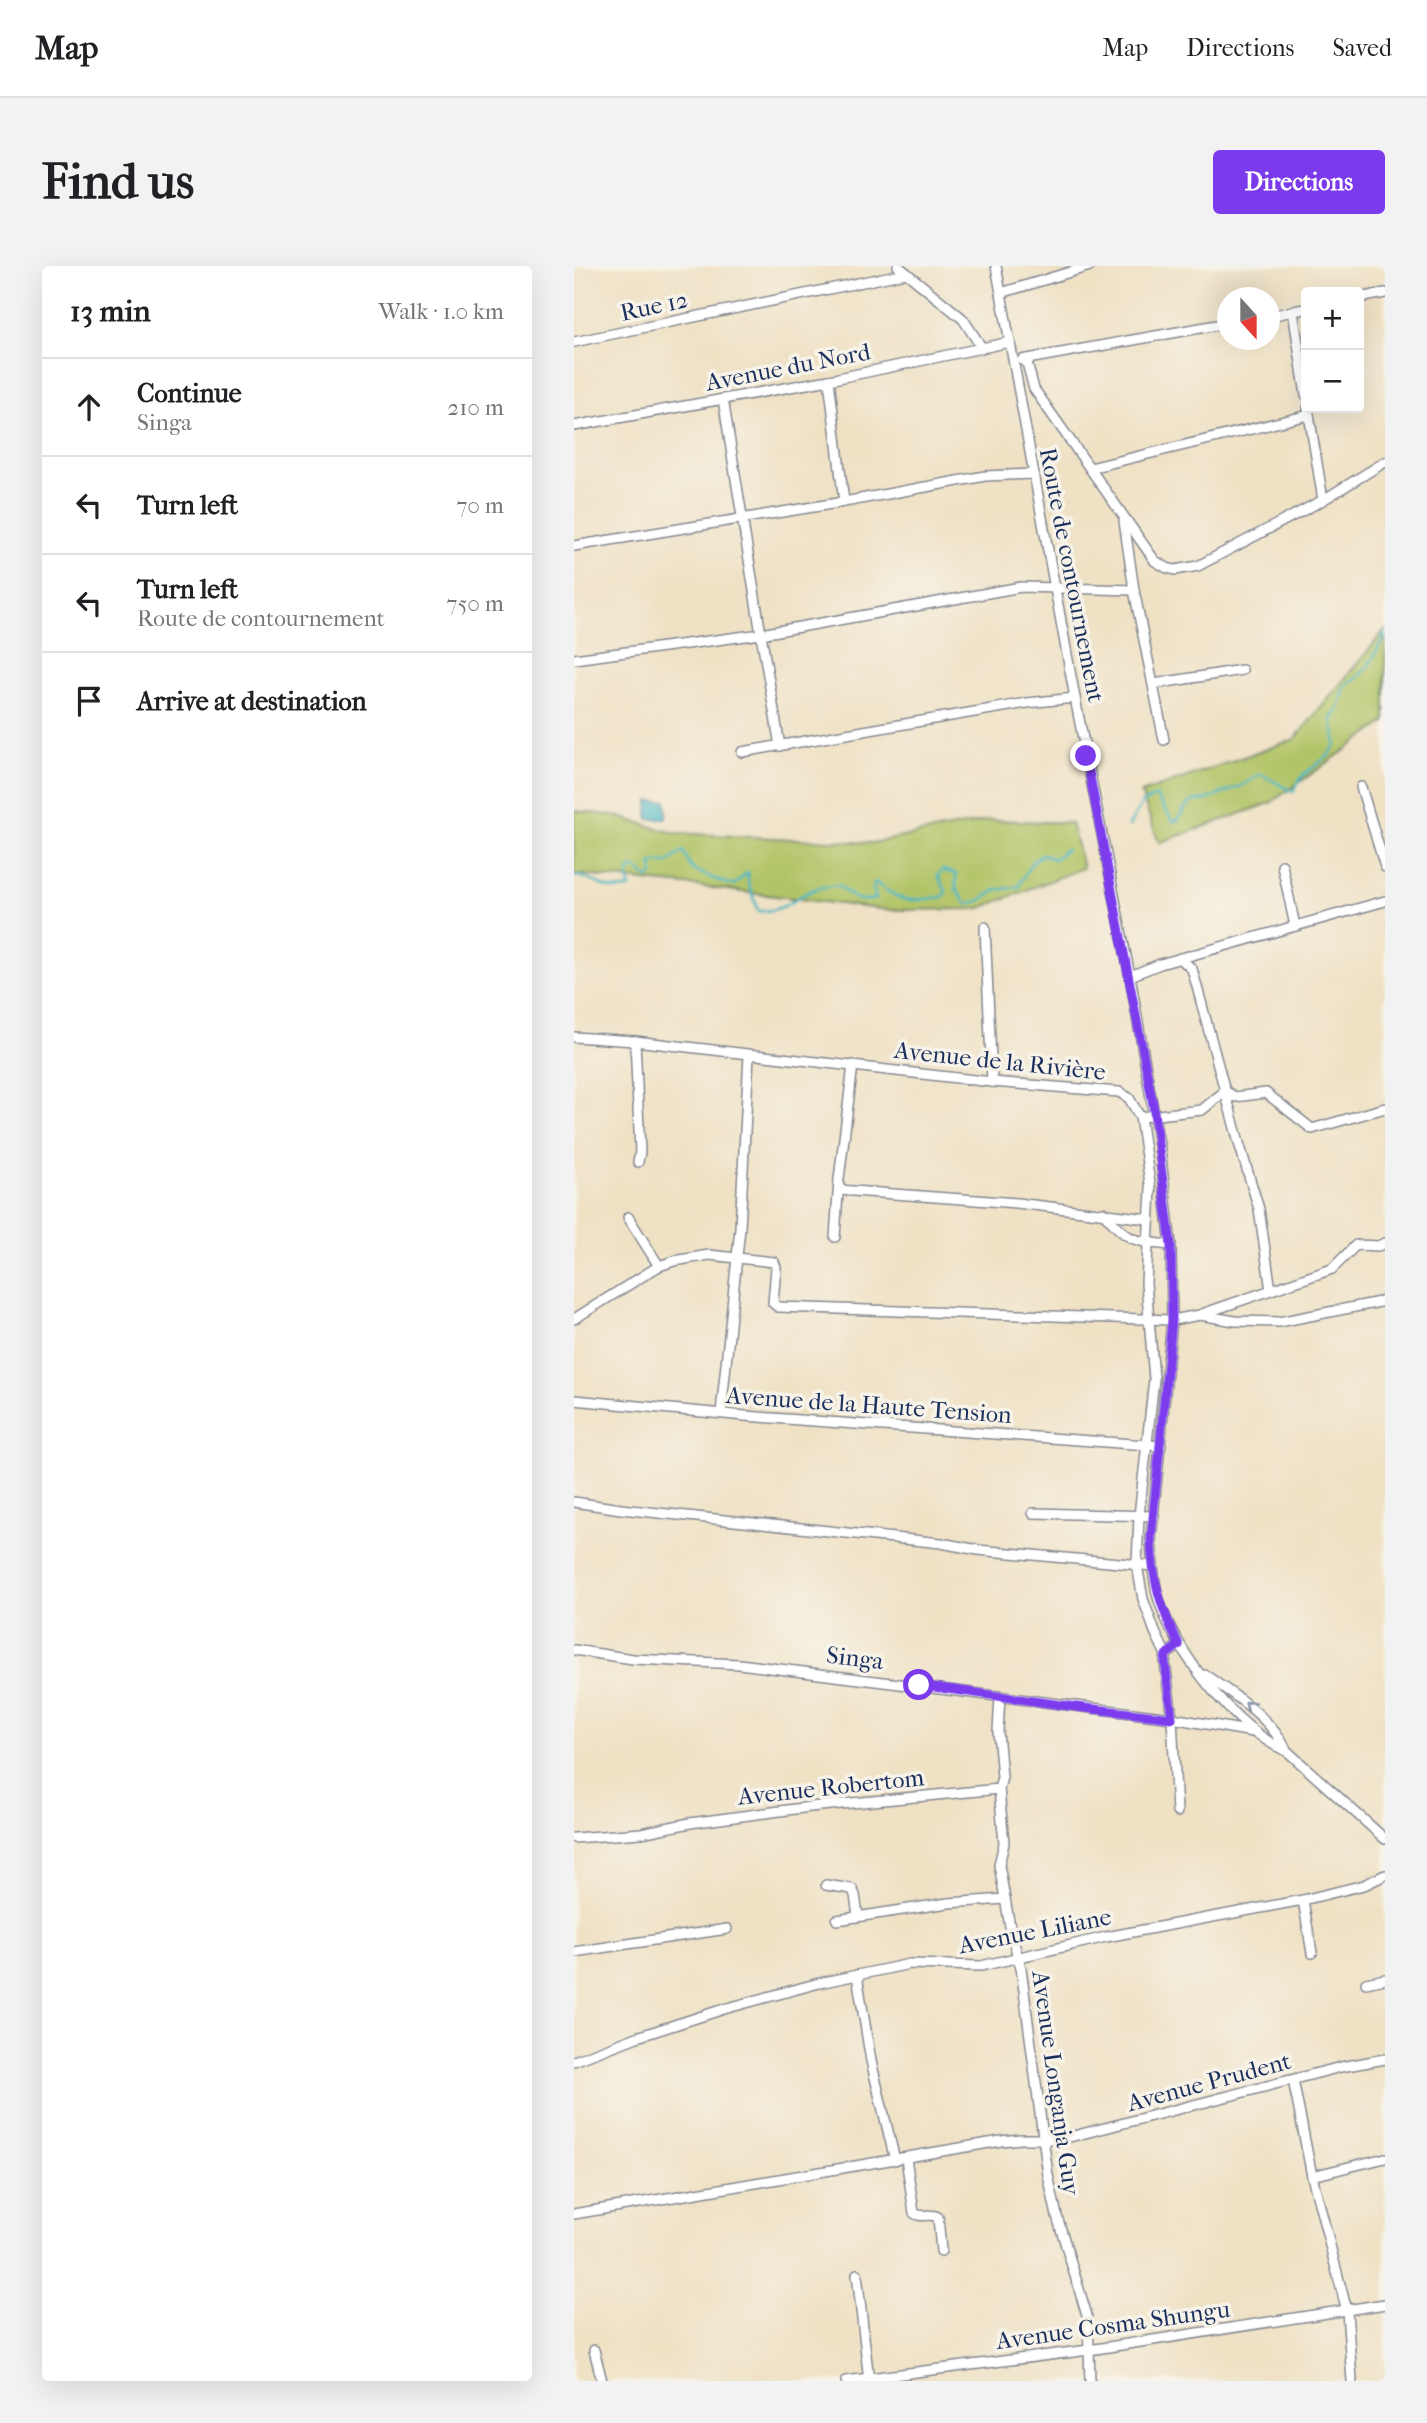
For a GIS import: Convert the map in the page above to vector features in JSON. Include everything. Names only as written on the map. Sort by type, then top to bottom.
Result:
[{"type":"street","name":"Route de contournement","points":[[996,266],[1075,698],[1130,975],[1155,1116],[1171,1245],[1172,1320],[1152,1566],[1159,1599],[1179,1645],[1214,1691],[1254,1732],[1272,1745],[1287,1751]]},
{"type":"street","points":[[1001,293],[1056,271],[1090,266]]},
{"type":"street","points":[[901,268],[963,320],[982,348]]},
{"type":"street","name":"Rue 12","points":[[574,342],[901,268]]},
{"type":"street","points":[[1364,297],[1385,293]]},
{"type":"street","points":[[1280,314],[1301,310]]},
{"type":"street","points":[[1293,311],[1301,363]]},
{"type":"street","points":[[1013,361],[1217,325]]},
{"type":"street","name":"Avenue du Nord","points":[[574,426],[829,380],[1010,342]]},
{"type":"street","points":[[1026,359],[1034,389],[1155,561],[1167,568],[1184,570],[1198,566],[1324,500],[1385,463]]},
{"type":"street","points":[[829,380],[844,502]]},
{"type":"street","points":[[723,399],[780,746]]},
{"type":"street","points":[[1090,468],[1301,413]]},
{"type":"street","points":[[1309,413],[1324,500]]},
{"type":"street","points":[[574,546],[742,520],[985,476],[1033,474]]},
{"type":"street","points":[[1124,519],[1134,590],[1164,740]]},
{"type":"street","points":[[574,659],[761,634],[1021,587],[1134,590]]},
{"type":"street","points":[[1154,684],[1242,670]]},
{"type":"street","points":[[742,752],[1027,703],[1075,698]]},
{"type":"street","points":[[1361,787],[1385,867]]},
{"type":"street","points":[[1282,865],[1295,926]]},
{"type":"street","points":[[1130,975],[1180,958],[1385,901]]},
{"type":"street","points":[[985,927],[992,1082]]},
{"type":"street","points":[[1180,958],[1192,969],[1259,1209],[1271,1290]]},
{"type":"street","name":"Avenue de la Rivière","points":[[574,1037],[635,1041],[992,1082],[1119,1093],[1129,1098],[1140,1117]]},
{"type":"street","points":[[635,1041],[640,1152],[638,1162]]},
{"type":"street","points":[[721,1413],[738,1257],[749,1055]]},
{"type":"street","points":[[835,1237],[853,1065]]},
{"type":"street","points":[[1225,1091],[1235,1097],[1266,1093],[1312,1129],[1385,1108]]},
{"type":"street","points":[[1177,1812],[1166,1655],[1154,1632],[1143,1599],[1137,1565],[1139,1516],[1154,1379],[1146,1283],[1151,1190],[1140,1117],[1202,1110],[1225,1091]]},
{"type":"street","points":[[839,1190],[1149,1219]]},
{"type":"street","points":[[1102,1213],[1120,1232],[1147,1243],[1171,1245]]},
{"type":"street","points":[[628,1217],[659,1266]]},
{"type":"street","points":[[574,1319],[659,1266],[709,1255],[776,1264],[773,1303],[778,1307],[1172,1320],[1200,1315],[1332,1269],[1356,1245],[1378,1246],[1385,1243]]},
{"type":"street","points":[[1200,1315],[1235,1321],[1279,1322],[1385,1301]]},
{"type":"street","name":"Avenue de la Haute Tension","points":[[574,1400],[1161,1446]]},
{"type":"street","points":[[574,1502],[621,1510],[941,1542],[978,1550],[1152,1566]]},
{"type":"street","points":[[1033,1513],[1154,1516]]},
{"type":"street","points":[[1166,1655],[1179,1645]]},
{"type":"street","name":"Singa","points":[[574,1650],[633,1658],[739,1664],[1172,1718],[1254,1732]]},
{"type":"street","name":"Route de contournement","points":[[1199,1670],[1257,1711],[1287,1751],[1385,1839]]},
{"type":"street","points":[[999,1789],[1002,1777],[998,1732],[1000,1696]]},
{"type":"street","name":"Avenue Robertom","points":[[574,1838],[641,1833],[702,1821],[810,1807],[999,1789]]},
{"type":"street","name":"Avenue Longanja Guy","points":[[999,1789],[1004,1843],[999,1865],[1018,1958],[1043,2138],[1057,2216],[1088,2319],[1090,2381]]},
{"type":"street","name":"Avenue Liliane","points":[[574,2061],[636,2037],[724,2009],[857,1975],[910,1964],[981,1966],[1105,1937],[1303,1900],[1364,1885],[1385,1875]]},
{"type":"street","points":[[825,1885],[852,1889],[858,1916]]},
{"type":"street","points":[[837,1920],[947,1903],[1005,1899]]},
{"type":"street","points":[[1303,1900],[1312,1953]]},
{"type":"street","points":[[574,1952],[727,1929]]},
{"type":"street","points":[[857,1975],[871,2061],[895,2160]]},
{"type":"street","points":[[1366,1983],[1385,1979]]},
{"type":"street","name":"Avenue Prudent","points":[[574,2214],[1011,2140],[1062,2140],[1341,2067],[1385,2059]]},
{"type":"street","points":[[1293,2080],[1312,2176],[1347,2311],[1352,2381]]},
{"type":"street","points":[[906,2158],[914,2213],[920,2216],[933,2214],[938,2217],[941,2251]]},
{"type":"street","points":[[1312,2176],[1385,2158]]},
{"type":"street","points":[[857,2274],[868,2379]]},
{"type":"street","name":"Avenue Cosma Shungu","points":[[846,2381],[1089,2350],[1385,2304]]},
{"type":"street","points":[[594,2350],[602,2381]]},
{"type":"green space","points":[[1385,630],[1385,722],[1270,803],[1159,843],[1141,793],[1295,739]]},
{"type":"green space","points":[[574,811],[612,815],[674,833],[872,843],[989,820],[1071,823],[1083,868],[978,909],[888,910],[574,874]]},
{"type":"water","points":[[649,801],[666,801],[667,816],[663,819],[648,819]]},
{"type":"waterway","points":[[1129,826],[1142,803],[1156,796],[1173,821],[1178,820],[1193,801],[1206,800],[1241,786],[1261,774],[1293,792],[1303,775],[1328,756],[1336,744],[1332,719],[1339,708],[1345,686],[1365,670],[1385,634]]},
{"type":"waterway","points":[[574,876],[589,879],[607,888],[630,888],[630,870],[636,868],[648,878],[653,875],[652,863],[668,863],[683,851],[692,869],[724,883],[734,885],[748,872],[748,882],[758,911],[775,909],[815,889],[838,885],[855,898],[876,899],[873,888],[875,882],[907,900],[943,897],[946,891],[938,876],[942,870],[956,874],[956,889],[967,904],[979,901],[996,890],[1018,887],[1032,862],[1042,854],[1054,859],[1066,849]]},
{"type":"route","points":[[919,1685],[1172,1718],[1165,1662],[1166,1655],[1179,1645],[1159,1599],[1152,1566],[1151,1539],[1172,1320],[1171,1245],[1153,1104],[1086,756]]}]
